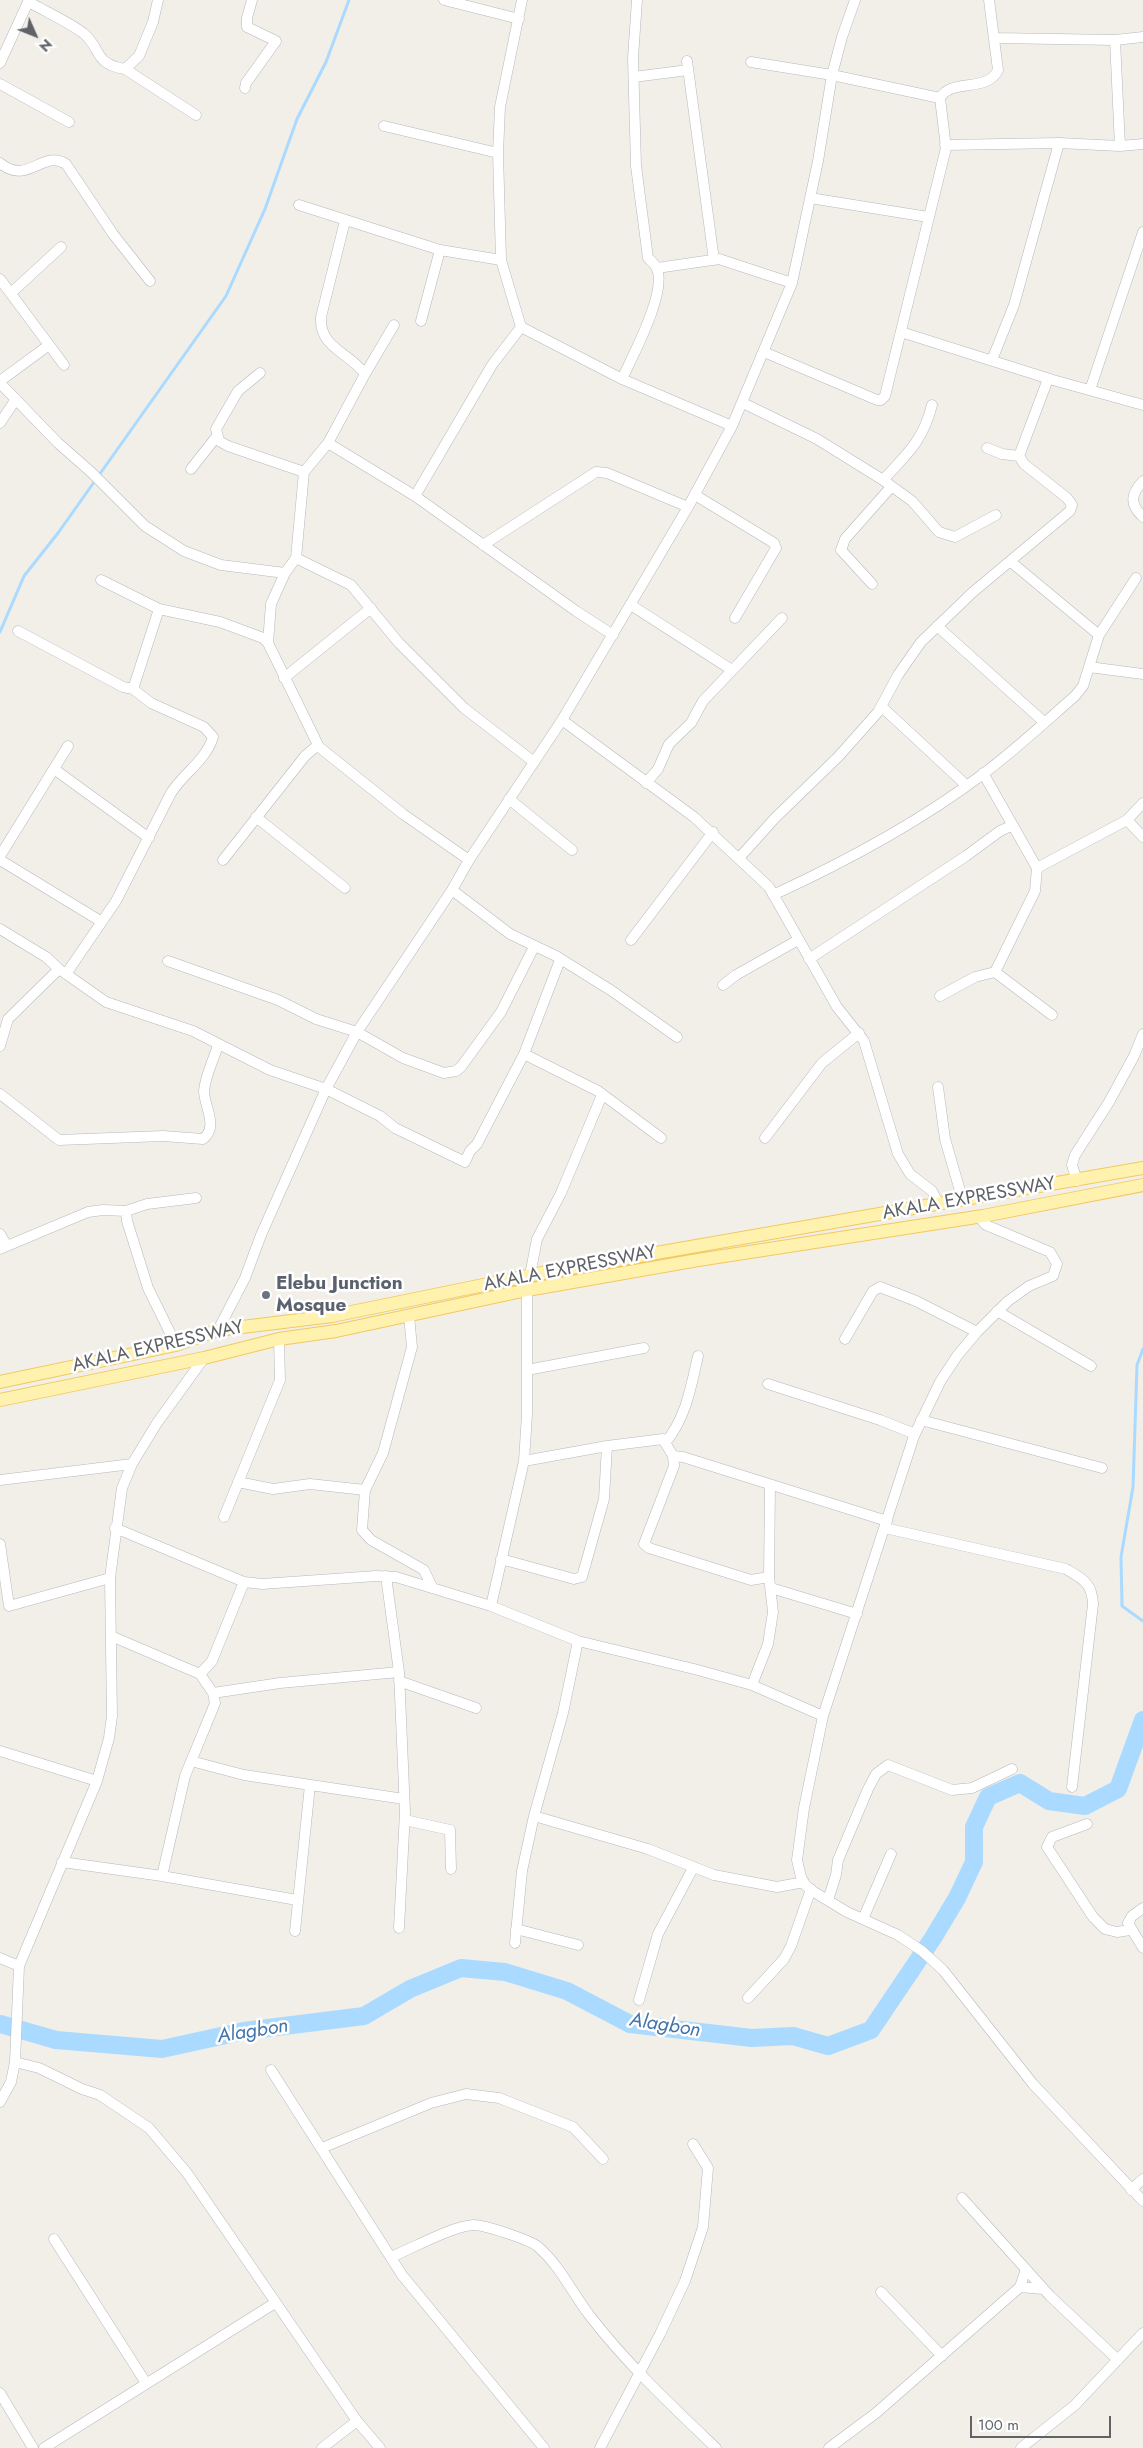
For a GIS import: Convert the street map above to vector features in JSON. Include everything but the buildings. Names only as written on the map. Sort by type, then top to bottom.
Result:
[{"type":"main road","name":"AKALA EXPRESSWAY","points":[[0,1382],[176,1345],[218,1330],[332,1316],[530,1276],[1143,1168]]},
{"type":"main road","name":"AKALA EXPRESSWAY","points":[[0,1400],[204,1358],[279,1339],[336,1331],[527,1290],[698,1260],[984,1216],[1143,1185]]},
{"type":"main road","points":[[883,1214],[884,1231]]},
{"type":"main road","points":[[332,1316],[336,1331]]},
{"type":"street","points":[[125,69],[139,56],[153,22],[158,0]]},
{"type":"street","points":[[245,88],[246,83],[276,41],[247,27],[247,18],[252,0]]},
{"type":"street","points":[[444,0],[519,19]]},
{"type":"street","points":[[522,0],[500,107],[498,153],[501,260],[521,327],[622,379],[732,426]]},
{"type":"street","points":[[622,379],[655,302],[659,278],[657,268],[648,258],[636,166],[634,77],[637,0]]},
{"type":"street","points":[[218,1330],[225,1312],[244,1278],[261,1235],[326,1089],[357,1032],[452,890],[468,860],[562,720],[688,506],[732,426],[792,283],[810,198],[832,75],[842,37],[855,0]]},
{"type":"street","points":[[764,352],[881,400],[887,389],[945,145],[940,98],[947,90],[982,84],[995,76],[998,70],[989,0]]},
{"type":"street","points":[[0,63],[29,1],[85,35],[103,61],[112,67],[125,69],[196,115]]},
{"type":"street","points":[[995,38],[1115,40],[1143,37]]},
{"type":"street","points":[[1115,40],[1120,146]]},
{"type":"street","points":[[751,62],[832,75],[940,98]]},
{"type":"street","points":[[634,77],[687,65],[714,260]]},
{"type":"street","points":[[0,84],[69,122]]},
{"type":"street","points":[[384,126],[498,153]]},
{"type":"street","points":[[945,145],[1059,143],[1120,146],[1143,144]]},
{"type":"street","points":[[992,360],[1014,305],[1059,143]]},
{"type":"street","points":[[0,163],[7,169],[18,172],[51,160],[60,160],[66,164],[113,234],[150,281]]},
{"type":"street","points":[[810,198],[928,217]]},
{"type":"street","points":[[299,205],[440,250],[501,260]]},
{"type":"street","points":[[345,221],[321,317],[321,332],[326,340],[359,366],[364,374]]},
{"type":"street","points":[[1090,390],[1143,232]]},
{"type":"street","points":[[11,293],[61,247]]},
{"type":"street","points":[[421,321],[440,250]]},
{"type":"street","points":[[657,268],[727,260],[792,283]]},
{"type":"street","points":[[0,279],[64,365]]},
{"type":"street","points":[[268,643],[271,604],[286,573],[296,558],[304,472],[328,443],[364,374],[394,325]]},
{"type":"street","points":[[415,496],[492,365],[521,327]]},
{"type":"street","points":[[901,332],[1048,379],[1143,405]]},
{"type":"street","points":[[49,345],[0,382],[58,443],[91,472],[145,526],[184,551],[221,566],[286,573]]},
{"type":"street","points":[[260,373],[238,391],[216,429],[219,441],[228,446],[304,472]]},
{"type":"street","points":[[1019,456],[1048,379]]},
{"type":"street","points":[[0,423],[16,400]]},
{"type":"street","points":[[743,403],[816,439],[887,484],[912,501],[939,532],[956,537],[996,515]]},
{"type":"street","points":[[872,584],[841,550],[845,539],[887,484],[927,426],[932,405]]},
{"type":"street","points":[[191,469],[217,436]]},
{"type":"street","points":[[328,443],[415,496],[613,635]]},
{"type":"street","points":[[987,448],[1002,454],[1019,456]]},
{"type":"street","points":[[740,857],[775,818],[838,758],[882,707],[898,675],[921,642],[1070,511],[1072,505],[1067,498],[1024,464],[1019,456]]},
{"type":"street","points":[[483,545],[596,472],[606,473],[688,506]]},
{"type":"street","points":[[1143,481],[1134,491],[1132,498],[1133,505],[1143,517]]},
{"type":"street","points":[[694,495],[774,543],[776,548],[735,618]]},
{"type":"street","points":[[296,558],[351,585],[399,642],[464,708],[534,762]]},
{"type":"street","points":[[1010,562],[1099,635]]},
{"type":"street","points":[[773,895],[839,865],[933,809],[983,774],[1076,696],[1083,686],[1099,635],[1136,578]]},
{"type":"street","points":[[101,580],[159,609],[220,622],[263,638],[268,643],[318,744],[329,757],[468,860]]},
{"type":"street","points":[[631,604],[732,670]]},
{"type":"street","points":[[284,678],[371,608]]},
{"type":"street","points":[[133,689],[159,609]]},
{"type":"street","points":[[646,783],[658,769],[669,744],[691,723],[702,701],[782,618]]},
{"type":"street","points":[[937,626],[1044,722]]},
{"type":"street","points":[[0,1046],[8,1019],[62,972],[116,902],[150,838],[171,793],[180,780],[204,754],[211,744],[213,737],[204,727],[152,703],[133,689],[123,687],[18,631]]},
{"type":"street","points":[[1090,667],[1143,674]]},
{"type":"street","points":[[882,707],[966,785]]},
{"type":"street","points":[[562,720],[713,832],[769,886],[808,959],[837,1007],[864,1041],[898,1154],[910,1174],[932,1191],[939,1205]]},
{"type":"street","points":[[224,860],[305,756],[318,744]]},
{"type":"street","points":[[0,856],[68,746]]},
{"type":"street","points":[[54,769],[150,838]]},
{"type":"street","points":[[940,996],[975,977],[995,972],[1035,891],[1037,868],[1011,826],[983,774]]},
{"type":"street","points":[[509,799],[572,850]]},
{"type":"street","points":[[1037,868],[1126,820],[1143,803]]},
{"type":"street","points":[[256,817],[345,888]]},
{"type":"street","points":[[1126,820],[1143,837]]},
{"type":"street","points":[[808,959],[966,856],[1000,831],[1011,826]]},
{"type":"street","points":[[631,940],[713,832]]},
{"type":"street","points":[[0,860],[102,922]]},
{"type":"street","points":[[452,890],[510,934],[560,960],[612,991],[677,1037]]},
{"type":"street","points":[[0,930],[46,957],[62,972],[106,1002],[172,1023],[270,1070],[326,1089],[380,1116],[395,1128],[465,1162],[470,1151],[478,1144],[524,1054],[560,960]]},
{"type":"street","points":[[723,985],[736,975],[798,940]]},
{"type":"street","points":[[168,961],[278,1000],[316,1019],[357,1032],[419,1064],[444,1073],[456,1071],[501,1012],[534,947]]},
{"type":"street","points":[[995,972],[1052,1015]]},
{"type":"street","points":[[765,1138],[822,1063],[859,1033]]},
{"type":"street","points":[[1077,1181],[1072,1165],[1075,1155],[1109,1102],[1134,1056],[1143,1034]]},
{"type":"street","points":[[0,1094],[56,1139],[163,1136],[202,1139],[209,1128],[210,1118],[204,1091],[218,1045]]},
{"type":"street","points":[[524,1054],[598,1090],[602,1095],[661,1138]]},
{"type":"street","points":[[938,1087],[945,1139],[963,1201]]},
{"type":"street","points":[[530,1276],[537,1239],[561,1193],[602,1095]]},
{"type":"street","points":[[0,1234],[4,1247],[88,1212],[103,1210],[126,1211],[147,1204],[196,1198]]},
{"type":"street","points":[[126,1211],[127,1221],[148,1288],[176,1345]]},
{"type":"street","points":[[984,1216],[983,1222],[986,1225],[1050,1252],[1057,1264],[1057,1270],[1053,1276],[1029,1286],[997,1311],[977,1332],[948,1370],[921,1420],[823,1716],[804,1808],[796,1860],[807,1886],[863,1919],[898,1935],[922,1951],[943,1970],[1033,2084],[1143,2201]]},
{"type":"street","points":[[844,1339],[873,1291],[880,1287],[916,1301],[977,1332]]},
{"type":"street","points":[[491,1606],[524,1461],[527,1290]]},
{"type":"street","points":[[997,1311],[1091,1366]]},
{"type":"street","points":[[409,1316],[412,1347],[391,1418],[384,1453],[365,1490],[362,1530],[365,1535],[424,1570],[432,1587]]},
{"type":"street","points":[[224,1517],[280,1380],[279,1339]]},
{"type":"street","points":[[527,1370],[644,1348]]},
{"type":"street","points":[[665,1443],[676,1430],[685,1410],[698,1356]]},
{"type":"street","points":[[0,2102],[11,2082],[15,2062],[18,1966],[97,1781],[109,1738],[112,1716],[110,1578],[115,1528],[122,1488],[132,1464],[157,1423],[204,1358]]},
{"type":"street","points":[[768,1384],[880,1420],[915,1434]]},
{"type":"street","points":[[921,1420],[1102,1468]]},
{"type":"street","points":[[524,1461],[607,1446],[661,1439],[673,1456],[674,1466],[644,1544],[649,1548],[751,1580],[769,1577]]},
{"type":"street","points":[[501,1559],[574,1579],[582,1577],[604,1499],[607,1446]]},
{"type":"street","points":[[673,1456],[683,1457],[886,1524],[1066,1569],[1085,1580],[1092,1591],[1093,1604],[1072,1788]]},
{"type":"street","points":[[0,1480],[132,1464]]},
{"type":"street","points":[[238,1482],[273,1488],[310,1484],[365,1490]]},
{"type":"street","points":[[752,1685],[768,1644],[773,1612],[769,1577],[770,1486]]},
{"type":"street","points":[[115,1528],[244,1582],[262,1584],[386,1576],[432,1587],[491,1606],[578,1641],[752,1685],[823,1716]]},
{"type":"street","points":[[0,1544],[5,1606],[110,1578]]},
{"type":"street","points":[[386,1576],[399,1677],[405,1820],[399,1928]]},
{"type":"street","points":[[200,1674],[212,1661],[244,1582]]},
{"type":"street","points":[[771,1588],[858,1614]]},
{"type":"street","points":[[111,1636],[200,1674],[213,1693],[214,1703],[211,1714],[191,1760],[181,1790],[162,1876]]},
{"type":"street","points":[[515,1943],[522,1871],[534,1816],[564,1713],[578,1641]]},
{"type":"street","points":[[213,1693],[280,1683],[399,1677],[476,1708]]},
{"type":"street","points":[[0,1751],[97,1781]]},
{"type":"street","points":[[191,1760],[244,1775],[404,1799]]},
{"type":"street","points":[[828,1900],[836,1876],[838,1860],[868,1789],[876,1774],[882,1768],[888,1765],[952,1790],[972,1788],[1012,1769]]},
{"type":"street","points":[[295,1932],[310,1785]]},
{"type":"street","points":[[534,1816],[648,1849],[714,1875],[777,1886],[807,1886]]},
{"type":"street","points":[[405,1820],[450,1830],[451,1869]]},
{"type":"street","points":[[1087,1824],[1052,1837],[1047,1847],[1049,1852],[1074,1885],[1093,1917],[1105,1929],[1118,1932],[1130,1930]]},
{"type":"street","points":[[863,1919],[891,1854]]},
{"type":"street","points":[[62,1862],[162,1876],[297,1900]]},
{"type":"street","points":[[639,2000],[658,1934],[693,1868]]},
{"type":"street","points":[[748,1998],[784,1959],[791,1946],[807,1886]]},
{"type":"street","points":[[1143,1908],[1132,1916],[1128,1923],[1130,1930],[1143,1948]]},
{"type":"street","points":[[516,1929],[578,1944]]},
{"type":"street","points":[[0,1958],[18,1966]]},
{"type":"street","points":[[15,2062],[39,2068],[82,2089],[100,2095],[149,2128],[186,2173],[357,2421],[380,2448]]},
{"type":"street","points":[[271,2070],[402,2275],[544,2448]]},
{"type":"street","points":[[322,2148],[431,2103],[466,2094],[499,2098],[573,2127],[602,2159]]},
{"type":"street","points":[[600,2448],[685,2281],[703,2227],[708,2168],[694,2144]]},
{"type":"street","points":[[1131,2190],[1143,2179]]},
{"type":"street","points":[[962,2198],[1043,2288],[1118,2360]]},
{"type":"street","points":[[391,2257],[456,2229],[474,2225],[517,2237],[536,2246],[558,2268],[588,2315],[639,2374],[716,2448]]},
{"type":"street","points":[[54,2239],[146,2383]]},
{"type":"street","points":[[829,2448],[876,2413],[1020,2287],[1026,2269]]},
{"type":"street","points":[[1020,2287],[1043,2288]]},
{"type":"street","points":[[881,2292],[942,2356]]},
{"type":"street","points":[[44,2448],[275,2303]]},
{"type":"street","points":[[1021,2448],[1075,2405],[1143,2333]]},
{"type":"street","points":[[0,2393],[33,2448]]},
{"type":"street","points":[[322,2448],[357,2421]]},
{"type":"waterway","points":[[0,632],[24,576],[58,533],[226,296],[265,209],[297,119],[326,62],[349,0]]},
{"type":"waterway","points":[[1143,1349],[1137,1365],[1133,1487],[1121,1557],[1122,1606],[1143,1621]]},
{"type":"waterway","name":"Alagbon","points":[[0,2024],[56,2040],[162,2049],[244,2031],[364,2016],[410,1989],[461,1968],[505,1972],[567,1991],[630,2024],[752,2038],[793,2036],[828,2046],[871,2030],[933,1938],[957,1898],[974,1862],[974,1827],[988,1797],[1020,1783],[1049,1801],[1085,1806],[1118,1789],[1143,1720]]},
{"type":"place","name":"Elebu Junction Mosque","points":[[266,1295]]}]
